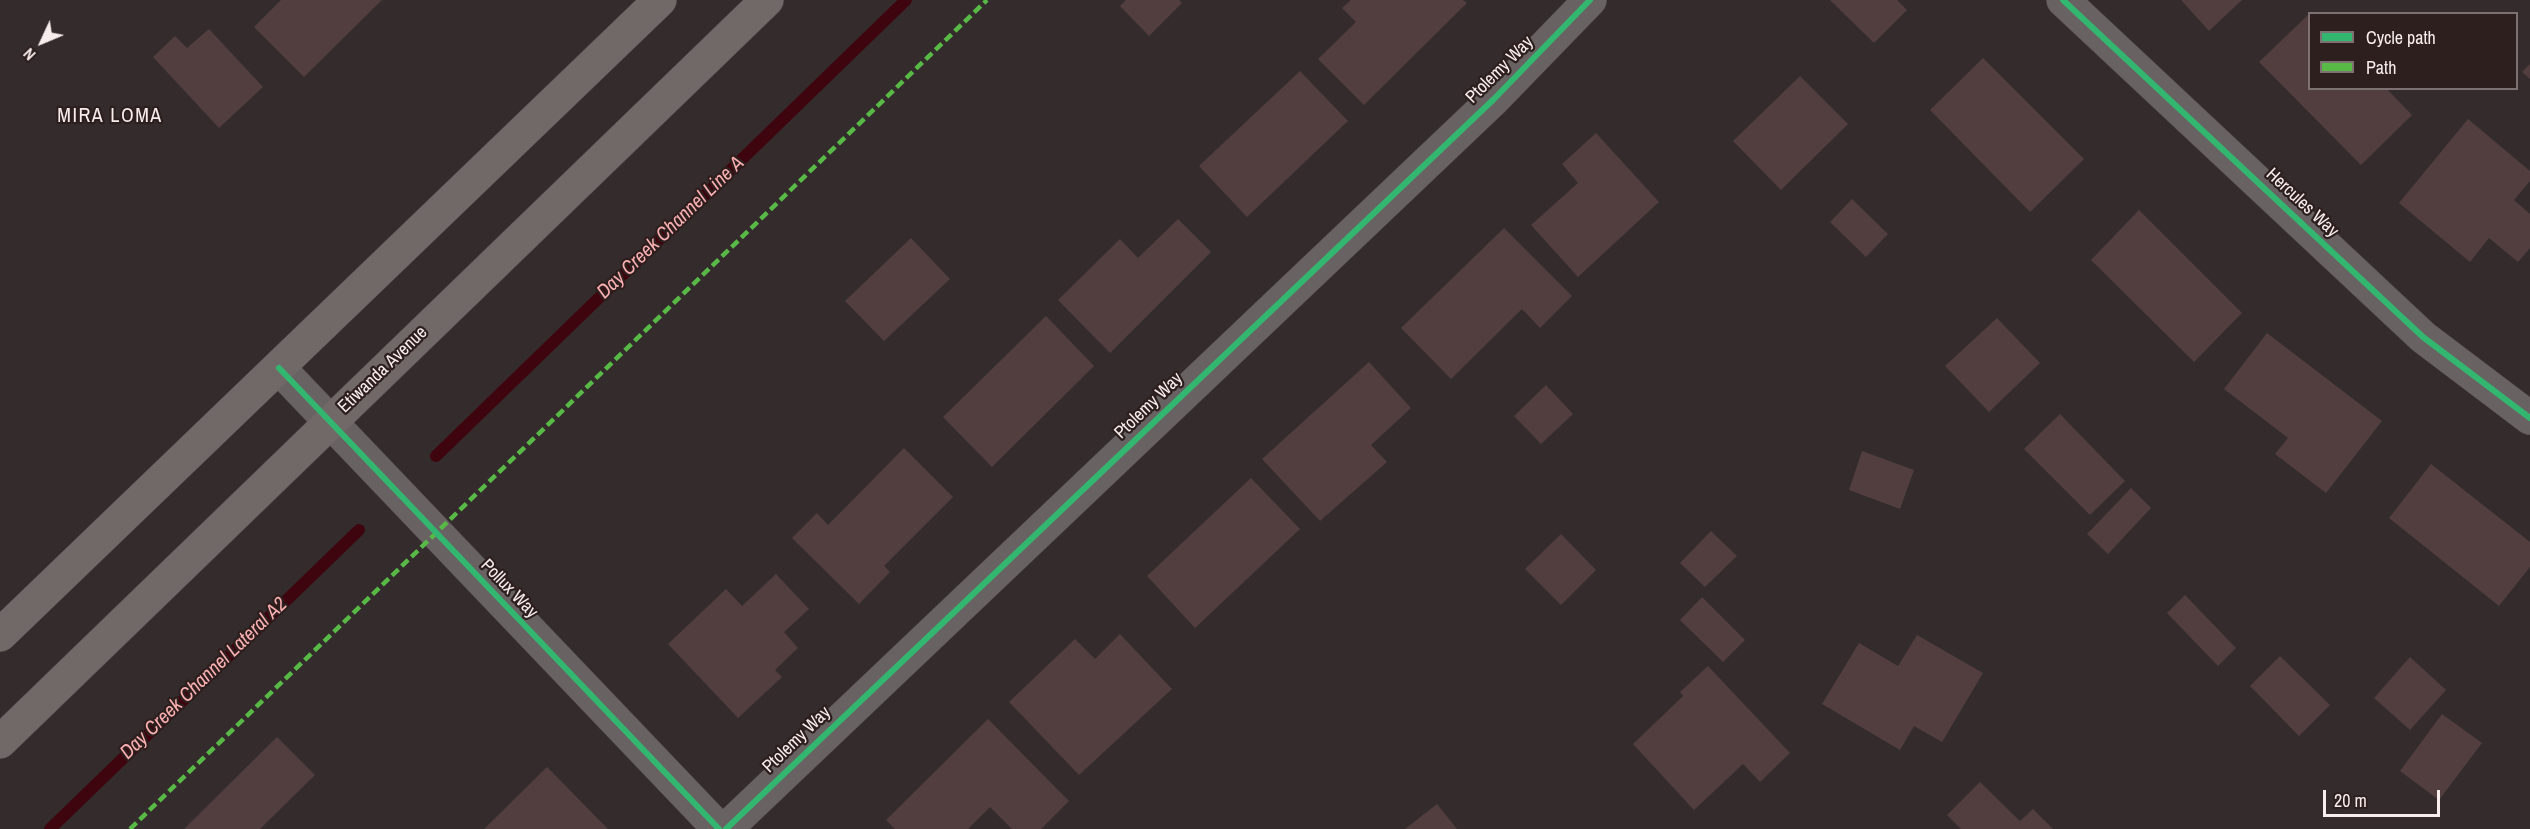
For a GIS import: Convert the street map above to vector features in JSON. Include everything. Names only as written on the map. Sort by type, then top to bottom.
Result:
[{"type":"main road","points":[[0,635],[660,0]]},
{"type":"main road","name":"Etiwanda Avenue","points":[[0,742],[329,421],[767,0]]},
{"type":"street","name":"Ptolemy Way","points":[[726,829],[1494,99],[1590,0]]},
{"type":"street","name":"Hercules Way","points":[[2063,0],[2423,337],[2530,418]]},
{"type":"street","name":"Pollux Way","points":[[279,368],[719,829]]},
{"type":"building","points":[[281,0],[382,0],[304,77],[254,27]]},
{"type":"building","points":[[1126,0],[1179,0],[1182,3],[1149,36],[1120,6]]},
{"type":"building","points":[[1351,0],[1463,0],[1467,3],[1364,105],[1318,59],[1356,22],[1342,8]]},
{"type":"building","points":[[1830,0],[1897,0],[1907,10],[1874,43]]},
{"type":"building","points":[[2181,0],[2242,0],[2209,31]]},
{"type":"building","points":[[2308,15],[2308,90],[2388,90],[2412,115],[2361,165],[2259,62]]},
{"type":"building","points":[[209,29],[263,87],[219,128],[153,57],[175,36],[187,48]]},
{"type":"building","points":[[1983,58],[2084,159],[2030,212],[1930,110]]},
{"type":"building","points":[[2530,64],[2530,79],[2522,72]]},
{"type":"building","points":[[1300,71],[1348,121],[1247,217],[1199,166]]},
{"type":"building","points":[[1800,76],[1848,124],[1781,190],[1733,141]]},
{"type":"building","points":[[2468,119],[2530,171],[2530,181],[2514,200],[2530,214],[2530,248],[2518,262],[2489,238],[2470,262],[2399,203]]},
{"type":"building","points":[[1596,133],[1659,202],[1578,277],[1531,225],[1578,183],[1562,164]]},
{"type":"building","points":[[1852,199],[1888,234],[1866,257],[1830,222]]},
{"type":"building","points":[[2139,210],[2242,313],[2194,362],[2091,260]]},
{"type":"building","points":[[1178,219],[1211,252],[1110,353],[1058,300],[1120,239],[1138,258]]},
{"type":"building","points":[[1504,228],[1572,296],[1540,328],[1522,309],[1451,379],[1401,328]]},
{"type":"building","points":[[911,238],[950,279],[884,341],[845,301]]},
{"type":"building","points":[[1046,316],[1094,366],[992,467],[943,417]]},
{"type":"building","points":[[1997,318],[2040,363],[1989,412],[1945,366]]},
{"type":"building","points":[[2267,333],[2382,421],[2326,493],[2275,454],[2288,438],[2224,389]]},
{"type":"building","points":[[1369,362],[1411,408],[1371,445],[1387,462],[1320,521],[1262,459]]},
{"type":"building","points":[[1546,385],[1573,414],[1541,444],[1514,416]]},
{"type":"building","points":[[2060,414],[2125,481],[2090,515],[2024,449]]},
{"type":"building","points":[[904,448],[953,497],[884,566],[890,572],[859,604],[792,538],[817,513],[828,525]]},
{"type":"building","points":[[1862,451],[1914,470],[1900,509],[1849,490]]},
{"type":"building","points":[[2431,464],[2530,542],[2530,567],[2499,606],[2389,518]]},
{"type":"building","points":[[1251,478],[1300,529],[1195,628],[1147,576]]},
{"type":"building","points":[[2131,488],[2151,508],[2108,554],[2087,534]]},
{"type":"building","points":[[1711,531],[1737,556],[1705,587],[1680,563]]},
{"type":"building","points":[[1561,534],[1596,570],[1561,605],[1525,569]]},
{"type":"building","points":[[776,574],[809,609],[784,632],[798,648],[775,670],[782,677],[738,718],[668,644],[726,589],[742,606]]},
{"type":"building","points":[[2185,595],[2236,648],[2218,666],[2167,613]]},
{"type":"building","points":[[1702,597],[1745,640],[1723,662],[1680,620]]},
{"type":"building","points":[[1120,634],[1172,689],[1079,775],[1009,702],[1075,639],[1095,659]]},
{"type":"building","points":[[1917,635],[1983,673],[1942,742],[1914,726],[1900,750],[1822,704],[1859,643],[1898,666]]},
{"type":"building","points":[[2280,656],[2330,705],[2299,736],[2250,686]]},
{"type":"building","points":[[2410,657],[2446,690],[2410,730],[2374,698]]},
{"type":"building","points":[[1708,666],[1790,753],[1760,782],[1743,764],[1694,810],[1633,744],[1683,696],[1680,692]]},
{"type":"building","points":[[2442,714],[2482,743],[2439,800],[2400,771]]},
{"type":"building","points":[[988,719],[1069,801],[1041,829],[1012,829],[990,807],[968,829],[895,829],[886,820]]},
{"type":"building","points":[[277,737],[315,775],[260,829],[184,829]]},
{"type":"building","points":[[547,767],[608,829],[484,829]]},
{"type":"building","points":[[1980,782],[2020,821],[2033,809],[2053,829],[1961,829],[1947,815]]},
{"type":"building","points":[[1437,804],[1457,829],[1405,829]]},
{"type":"waterway","name":"Day Creek Channel Line A","points":[[436,456],[906,0]]},
{"type":"waterway","name":"Day Creek Channel Lateral A2","points":[[50,829],[359,530]]},
{"type":"marked path","points":[[130,829],[987,0]]},
{"type":"cycle path","points":[[726,829],[1494,99],[1590,0]]},
{"type":"cycle path","points":[[2063,0],[2423,337],[2530,418]]},
{"type":"cycle path","points":[[279,368],[719,829]]},
{"type":"district","name":"MIRA LOMA","points":[[110,117]]}]
